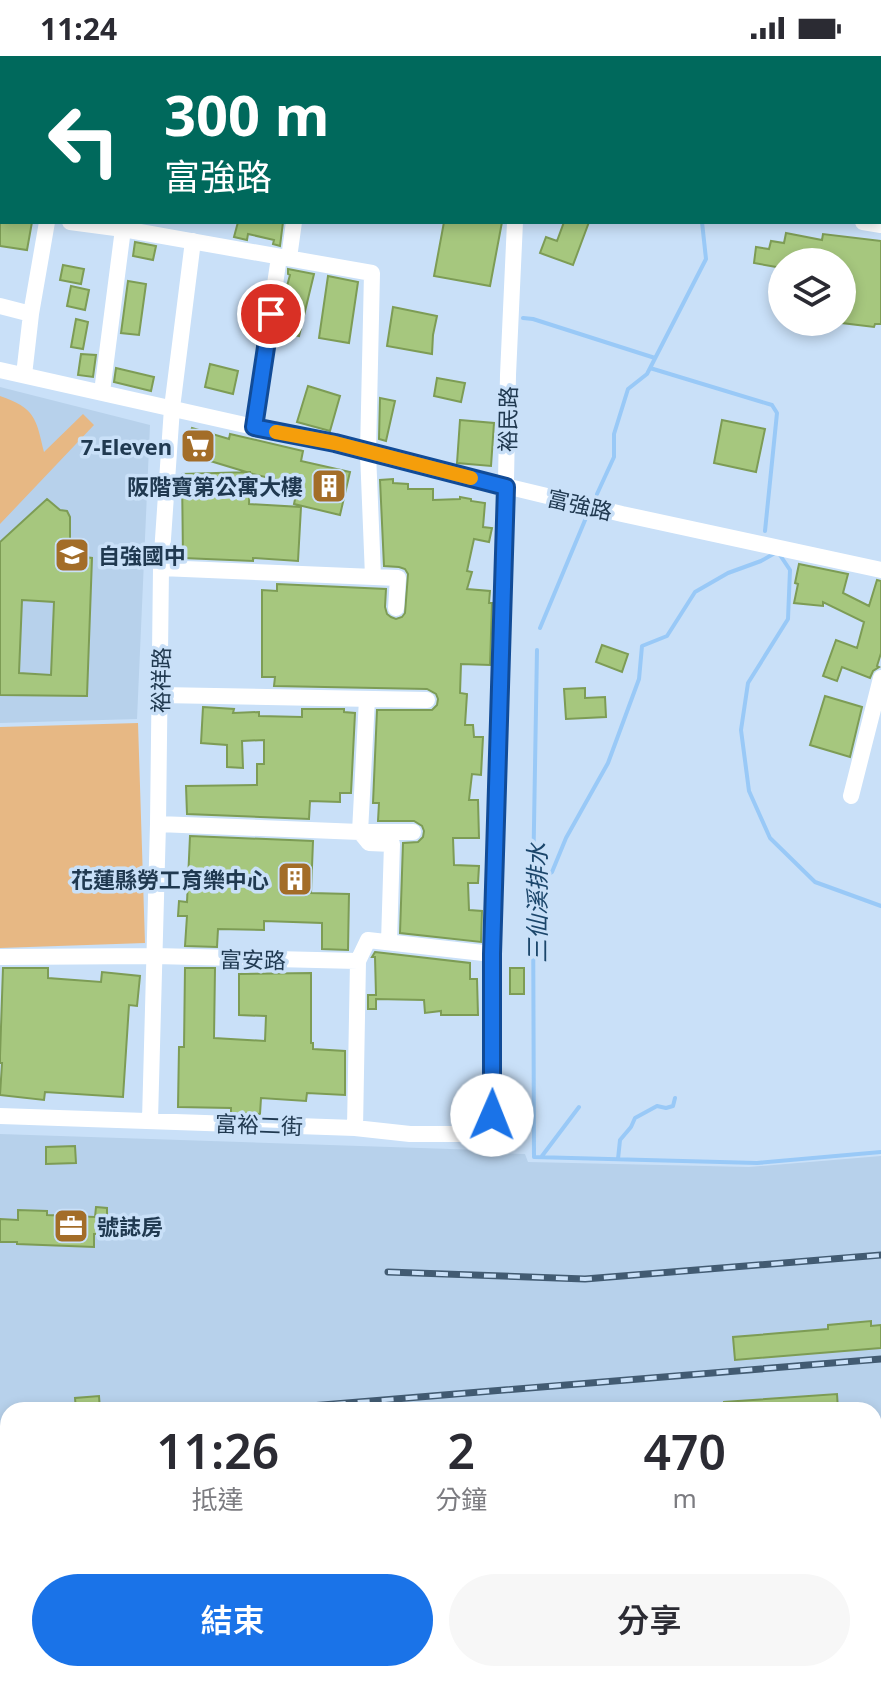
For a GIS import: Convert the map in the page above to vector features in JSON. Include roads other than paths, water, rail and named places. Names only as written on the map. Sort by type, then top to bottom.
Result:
[{"type":"street","points":[[24,375],[47,224]]},
{"type":"street","points":[[85,224],[372,273],[368,453],[373,576]]},
{"type":"street","points":[[254,427],[284,258],[293,224]]},
{"type":"street","name":"裕民路","points":[[493,1096],[492,954],[515,224]]},
{"type":"street","points":[[102,392],[123,229]]},
{"type":"street","name":"裕祥路","points":[[150,1120],[161,568],[172,408],[193,241]]},
{"type":"street","points":[[0,306],[31,314]]},
{"type":"street","name":"富強路","points":[[0,370],[335,443],[506,487],[881,570]]},
{"type":"street","points":[[161,568],[398,578],[396,608]]},
{"type":"street","points":[[851,796],[881,678]]},
{"type":"street","points":[[160,695],[427,700]]},
{"type":"street","points":[[367,699],[360,832],[369,843],[392,844],[389,942]]},
{"type":"street","points":[[158,824],[413,832]]},
{"type":"street","points":[[355,1128],[358,961],[368,940],[492,954]]},
{"type":"street","name":"富安路","points":[[0,957],[155,956],[358,961]]},
{"type":"street","name":"富裕二街","points":[[0,1116],[460,1134],[485,1127],[492,1115],[493,1096]]},
{"type":"waterway","name":"三仙溪排水","points":[[597,494],[614,457],[614,434],[628,389],[647,374],[706,259],[702,224]]},
{"type":"waterway","points":[[523,318],[655,358]]},
{"type":"waterway","points":[[650,368],[772,405],[777,413],[765,531]]},
{"type":"waterway","name":"三仙溪排水","points":[[540,628],[588,513]]},
{"type":"waterway","points":[[778,552],[790,570],[788,619],[748,683],[741,730],[749,791],[770,838],[815,882],[881,906]]},
{"type":"waterway","points":[[534,883],[552,872],[566,838],[608,763],[639,679],[642,646],[667,636],[695,592],[728,573],[775,553]]},
{"type":"waterway","name":"三仙溪排水","points":[[537,650],[533,884],[534,1157],[757,1163],[881,1152]]},
{"type":"waterway","points":[[618,1159],[620,1140],[635,1118],[657,1106],[673,1106],[675,1098]]},
{"type":"waterway","points":[[542,1156],[579,1107]]},
{"type":"railway","points":[[388,1272],[585,1279],[881,1255]]},
{"type":"railway","points":[[359,1402],[881,1359]]},
{"type":"place","name":"7-Eleven","points":[[198,446]]},
{"type":"place","name":"阪階寶第公寓大樓","points":[[329,486]]},
{"type":"place","name":"自強國中","points":[[72,555]]},
{"type":"place","name":"花蓮縣勞工育樂中心","points":[[295,879]]},
{"type":"place","name":"號誌房","points":[[71,1226]]}]
